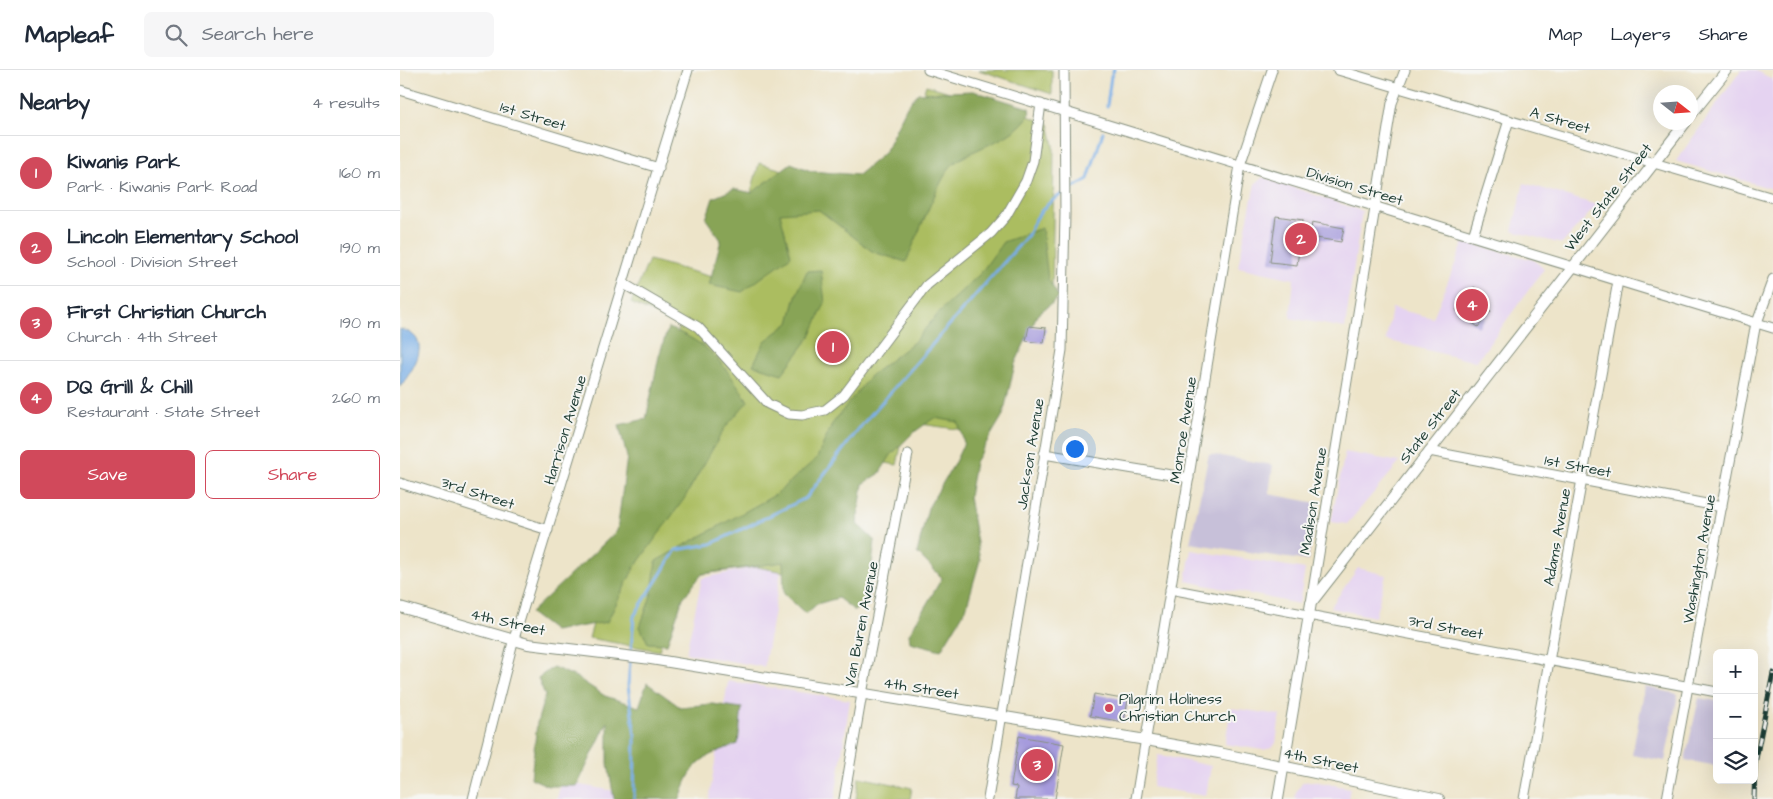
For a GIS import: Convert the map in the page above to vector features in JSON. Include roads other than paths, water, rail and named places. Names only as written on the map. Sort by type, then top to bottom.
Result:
[{"type":"street","name":"Harrison Avenue","points":[[472,799],[513,642],[688,70]]},
{"type":"street","name":"Division Street","points":[[928,70],[1773,328]]},
{"type":"street","name":"Jackson Avenue","points":[[988,799],[1062,350],[1064,70]]},
{"type":"street","name":"Monroe Avenue","points":[[1136,799],[1240,165],[1272,70]]},
{"type":"street","name":"A Street","points":[[1338,70],[1773,198]]},
{"type":"street","name":"Madison Avenue","points":[[1278,799],[1377,207],[1392,103],[1405,70]]},
{"type":"street","points":[[1698,106],[1727,70]]},
{"type":"street","name":"1st Street","points":[[400,90],[659,168]]},
{"type":"street","points":[[624,284],[698,327],[768,404],[778,410],[795,414],[814,414],[825,410],[844,395],[927,286],[991,233],[1006,216],[1020,193],[1033,161],[1041,104]]},
{"type":"street","points":[[1473,236],[1509,120]]},
{"type":"street","name":"West State Street","points":[[1573,267],[1680,130]]},
{"type":"street","name":"State Street","points":[[1311,603],[1573,267]]},
{"type":"street","name":"Washington Avenue","points":[[1667,799],[1757,323],[1773,279]]},
{"type":"street","name":"Adams Avenue","points":[[1524,799],[1618,281]]},
{"type":"street","name":"1st Street","points":[[1429,452],[1722,507]]},
{"type":"street","name":"Van Buren Avenue","points":[[844,799],[908,454]]},
{"type":"street","points":[[1044,454],[1189,478]]},
{"type":"street","name":"3rd Street","points":[[400,483],[548,530]]},
{"type":"street","name":"3rd Street","points":[[1170,589],[1713,691]]},
{"type":"street","name":"4th Street","points":[[400,607],[513,642],[651,659],[1146,740],[1219,753],[1283,768],[1439,799]]},
{"type":"water","points":[[400,329],[411,333],[417,339],[419,346],[415,363],[400,387]]},
{"type":"waterway","points":[[1107,106],[1111,76],[1114,70]]},
{"type":"waterway","points":[[634,799],[635,736],[628,685],[634,616],[676,550],[711,544],[806,498],[861,426],[1028,235],[1033,223],[1045,207],[1060,195],[1088,179],[1103,132]]},
{"type":"railway","points":[[1754,799],[1755,764],[1773,673]]},
{"type":"place","name":"Lincoln Elementary School","points":[[1301,239]]},
{"type":"place","name":"DQ Grill & Chill","points":[[1472,305]]},
{"type":"place","name":"Kiwanis Park","points":[[833,347]]},
{"type":"place","name":"Pilgrim Holiness Christian Church","points":[[1109,708]]},
{"type":"place","name":"First Christian Church","points":[[1037,765]]}]
